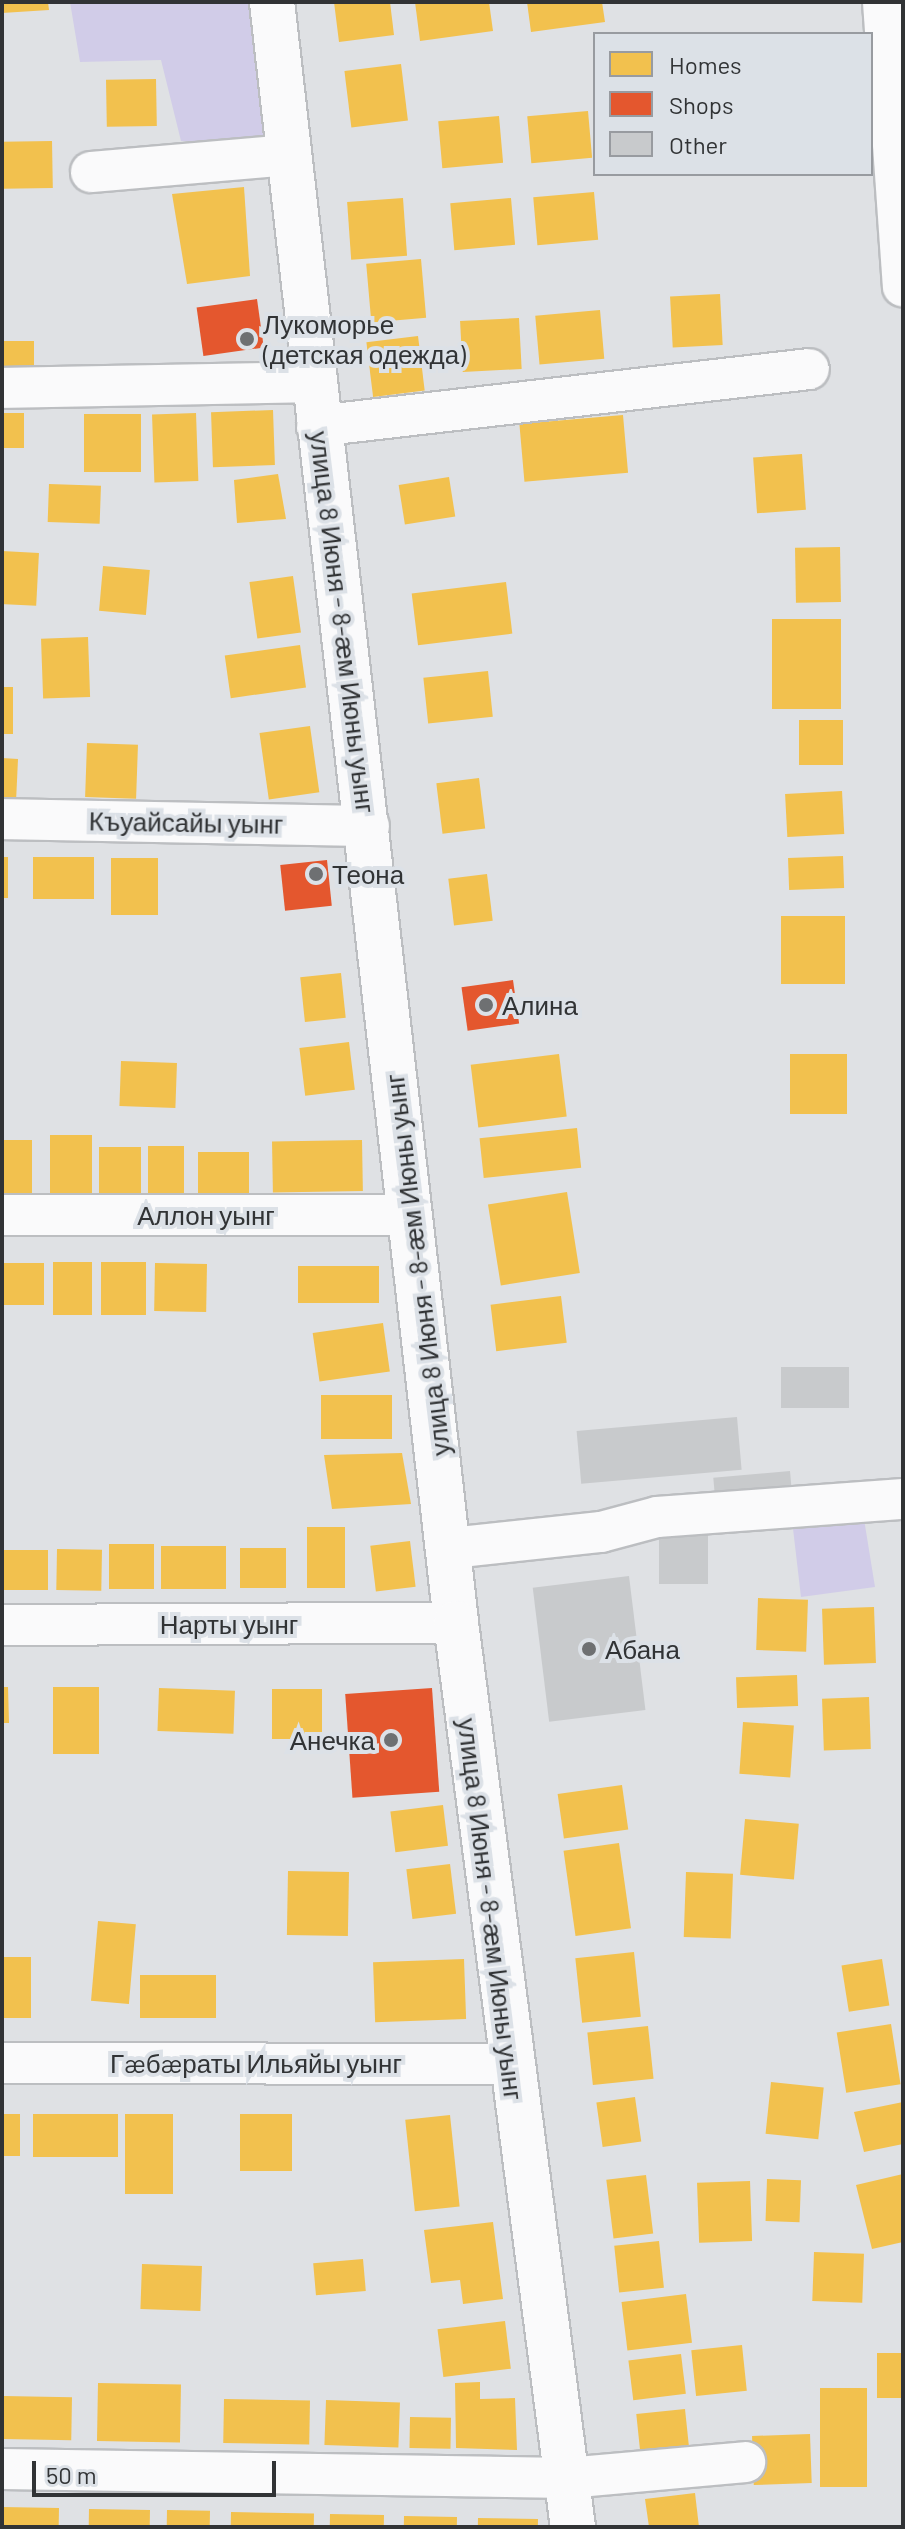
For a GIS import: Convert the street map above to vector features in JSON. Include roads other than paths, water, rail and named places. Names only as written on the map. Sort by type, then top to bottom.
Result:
[{"type":"highway","name":"улица 8 Июня - 8-ӕм Июны уынг","points":[[272,2],[317,426],[369,826],[409,1215],[451,1548],[456,1623],[509,2064],[573,2527]]},
{"type":"street","points":[[883,2],[902,236],[903,286]]},
{"type":"street","points":[[91,172],[289,155]]},
{"type":"street","points":[[317,426],[809,369]]},
{"type":"street","points":[[2,388],[313,382]]},
{"type":"street","name":"Къуайсайы уынг","points":[[2,819],[369,826]]},
{"type":"street","name":"Аллон уынг","points":[[2,1215],[409,1215]]},
{"type":"street","points":[[451,1548],[601,1532],[657,1517],[903,1499]]},
{"type":"street","name":"Нарты уынг","points":[[2,1625],[456,1623]]},
{"type":"street","name":"Гæбæраты Ильяйы уынг","points":[[2,2063],[509,2064]]},
{"type":"street","points":[[2,2469],[567,2478],[745,2462]]},
{"type":"place","name":"Лукоморье (детская одежда)","points":[[247,339]]},
{"type":"place","name":"Теона","points":[[316,874]]},
{"type":"place","name":"Алина","points":[[486,1005]]},
{"type":"place","name":"Абана","points":[[589,1649]]},
{"type":"place","name":"Анечка","points":[[391,1740]]}]
